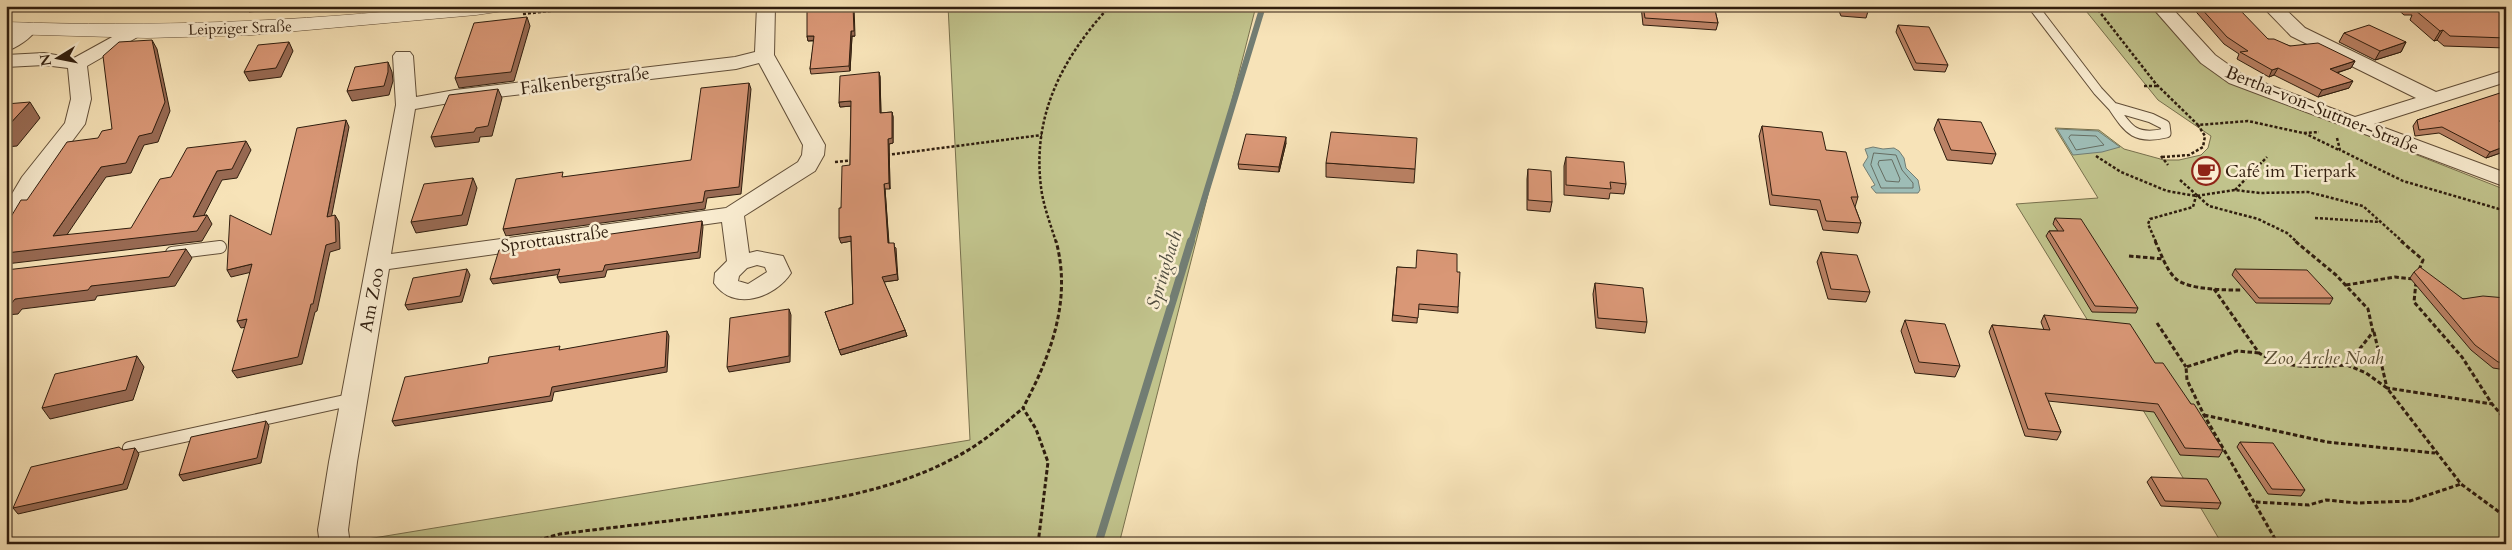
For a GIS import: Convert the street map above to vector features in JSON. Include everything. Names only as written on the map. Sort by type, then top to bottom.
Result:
[{"type":"street","name":"Leipziger Straße","points":[[6,28],[134,31],[286,27],[503,6]]},
{"type":"street","points":[[766,6],[764,56],[814,144],[813,155],[807,166]]},
{"type":"street","name":"Bertha-von-Suttner-Straße","points":[[2160,6],[2208,59],[2221,70],[2344,128],[2506,182]]},
{"type":"street","points":[[2271,6],[2298,32],[2433,98]]},
{"type":"street","points":[[6,44],[28,29]]},
{"type":"street","points":[[6,61],[44,59],[77,64],[110,47],[134,31]]},
{"type":"street","name":"Am Zoo","points":[[334,544],[332,530],[406,105],[403,56]]},
{"type":"street","name":"Falkenbergstraße","points":[[406,105],[455,96],[736,63],[764,56]]},
{"type":"street","points":[[6,224],[30,182],[75,124],[81,99],[77,64]]},
{"type":"street","points":[[2344,128],[2506,76]]},
{"type":"street","name":"Sprottaustraße","points":[[379,263],[732,214],[807,166]]},
{"type":"street","points":[[732,214],[739,263]]},
{"type":"lane","points":[[2033,6],[2098,91],[2113,107],[2127,128],[2134,133],[2149,137],[2166,133],[2165,125],[2160,122],[2113,107]]},
{"type":"lane","points":[[163,254],[220,247]]},
{"type":"lane","points":[[129,448],[354,399]]},
{"type":"path","points":[[524,544],[560,534],[804,504],[900,480],[929,470],[986,442],[1006,426],[1023,408],[1045,362],[1060,315],[1064,286],[1059,249],[1043,198],[1041,183],[1042,135],[1052,88],[1062,67],[1091,26],[1110,6]]},
{"type":"path","points":[[2095,6],[2159,86],[2198,125],[2205,136],[2203,147],[2190,155],[2162,157]]},
{"type":"path","points":[[2144,86],[2159,86]]},
{"type":"path","points":[[2198,125],[2248,121],[2302,133],[2403,180],[2506,211]]},
{"type":"path","points":[[2340,150],[2344,128]]},
{"type":"path","points":[[2302,133],[2328,132]]},
{"type":"path","points":[[885,156],[1042,135]]},
{"type":"path","points":[[2096,156],[2121,172],[2167,191],[2196,196],[2235,190],[2308,192],[2363,206],[2423,260],[2416,279],[2414,302],[2462,357],[2492,404],[2506,420]]},
{"type":"path","points":[[2235,190],[2241,179],[2258,170],[2267,158]]},
{"type":"path","points":[[807,166],[856,159]]},
{"type":"path","points":[[2180,180],[2209,206],[2242,214],[2275,226],[2287,233],[2346,285],[2368,310],[2387,388]]},
{"type":"path","points":[[2196,196],[2193,207],[2150,219],[2148,224],[2165,259],[2176,279],[2183,283],[2214,289],[2242,290]]},
{"type":"path","points":[[2315,218],[2333,217],[2363,222],[2382,222]]},
{"type":"path","points":[[2129,256],[2165,259]]},
{"type":"path","points":[[2346,285],[2395,277],[2416,279]]},
{"type":"path","points":[[2214,289],[2259,353],[2268,360],[2280,364],[2305,367],[2347,365],[2366,373],[2387,388],[2435,453],[2461,484],[2506,517]]},
{"type":"path","points":[[2157,323],[2186,367],[2187,380],[2204,415],[2278,544]]},
{"type":"path","points":[[2347,365],[2373,332]]},
{"type":"path","points":[[2186,367],[2238,351],[2259,353]]},
{"type":"path","points":[[2387,388],[2492,404]]},
{"type":"path","points":[[1023,408],[1036,429],[1048,462],[1038,544]]},
{"type":"path","points":[[2204,415],[2328,442],[2435,453]]},
{"type":"path","points":[[2255,502],[2309,505],[2326,500],[2357,503],[2410,501],[2461,484]]},
{"type":"green space","points":[[948,6],[1256,6],[1119,544],[337,544],[970,440]]},
{"type":"green space","name":"Zoo Arche Noah","points":[[2082,6],[2150,6],[2201,62],[2234,83],[2506,190],[2506,544],[2222,544],[2146,415],[2016,204],[2098,198],[2055,128],[2099,130],[2124,149],[2164,160],[2179,160],[2201,155],[2208,148],[2211,136],[2158,100]]},
{"type":"water","points":[[2057,129],[2098,131],[2120,147],[2102,152],[2073,155]]},
{"type":"water","points":[[1873,147],[1883,149],[1894,148],[1899,151],[1904,158],[1906,168],[1918,180],[1920,190],[1918,193],[1876,193],[1871,187],[1875,185],[1863,165],[1868,157],[1865,149]]},
{"type":"building","points":[[807,6],[853,6],[854,31],[851,31],[849,66],[810,69],[814,36],[807,36]]},
{"type":"building","points":[[1643,6],[1714,6],[1718,23],[1645,18]]},
{"type":"building","points":[[1868,6],[1869,8],[1843,7]]},
{"type":"building","points":[[2199,6],[2229,6],[2239,9],[2268,39],[2274,39],[2290,46],[2318,43],[2355,61],[2330,69],[2353,81],[2322,90],[2278,68],[2272,70],[2240,52],[2248,51],[2227,37]]},
{"type":"building","points":[[2428,6],[2506,6],[2506,38],[2450,36],[2443,30],[2440,31],[2415,10]]},
{"type":"building","points":[[527,17],[511,72],[455,78],[474,23]]},
{"type":"building","points":[[1898,25],[1929,27],[1948,65],[1916,63]]},
{"type":"building","points":[[2369,25],[2406,42],[2380,51],[2344,33]]},
{"type":"building","points":[[152,40],[165,102],[152,133],[139,136],[126,163],[101,167],[53,236],[131,228],[160,179],[171,177],[187,148],[246,141],[232,169],[217,171],[193,217],[207,215],[197,231],[6,253],[6,221],[9,220],[21,200],[27,200],[67,142],[98,138],[102,131],[112,129],[103,56],[119,42]]},
{"type":"building","points":[[289,42],[276,68],[244,72],[258,45]]},
{"type":"building","points":[[388,62],[388,72],[384,86],[347,91],[355,67]]},
{"type":"building","points":[[879,72],[880,113],[892,112],[892,138],[888,139],[889,183],[884,184],[888,243],[894,243],[897,274],[882,277],[905,330],[839,350],[825,312],[853,304],[851,236],[839,238],[842,166],[850,165],[851,101],[839,102],[840,76]]},
{"type":"building","points":[[749,83],[739,187],[705,191],[703,202],[503,229],[516,179],[563,172],[562,177],[691,160],[701,88]]},
{"type":"building","points":[[498,89],[488,126],[476,128],[474,132],[431,137],[449,95]]},
{"type":"building","points":[[2506,92],[2506,120],[2499,121],[2506,124],[2506,146],[2490,152],[2442,127],[2419,130],[2417,120]]},
{"type":"building","points":[[30,102],[6,128],[6,104]]},
{"type":"building","points":[[1938,119],[1981,122],[1996,154],[1951,150]]},
{"type":"building","points":[[346,120],[327,217],[335,215],[336,242],[326,245],[313,304],[311,304],[298,357],[232,371],[247,319],[237,321],[252,264],[227,270],[230,215],[271,235],[297,128]]},
{"type":"building","points":[[1762,126],[1822,132],[1826,150],[1846,152],[1858,197],[1851,197],[1861,223],[1826,221],[1820,200],[1772,195]]},
{"type":"building","points":[[1331,132],[1417,138],[1415,169],[1326,163]]},
{"type":"building","points":[[1246,134],[1286,137],[1279,167],[1238,164]]},
{"type":"building","points":[[1566,157],[1624,162],[1626,184],[1610,182],[1611,189],[1566,185]]},
{"type":"building","points":[[1528,169],[1551,171],[1552,202],[1528,200]]},
{"type":"building","points":[[473,178],[462,215],[411,222],[424,184]]},
{"type":"building","points":[[2055,218],[2081,219],[2138,308],[2095,306],[2049,231],[2064,231]]},
{"type":"building","points":[[702,221],[698,252],[605,265],[603,271],[557,277],[560,269],[490,279],[499,250]]},
{"type":"building","points":[[186,249],[169,277],[91,286],[88,290],[15,299],[11,304],[6,305],[6,270]]},
{"type":"building","points":[[1417,250],[1457,254],[1457,272],[1460,272],[1458,307],[1419,304],[1418,318],[1393,315],[1397,267],[1416,268]]},
{"type":"building","points":[[1821,252],[1857,255],[1870,292],[1831,289]]},
{"type":"building","points":[[2420,267],[2463,299],[2483,296],[2506,298],[2506,363],[2498,362],[2475,345],[2414,272]]},
{"type":"building","points":[[467,269],[460,296],[405,305],[413,278]]},
{"type":"building","points":[[2235,269],[2307,270],[2333,298],[2259,298]]},
{"type":"building","points":[[1595,283],[1643,288],[1647,322],[1598,318]]},
{"type":"building","points":[[789,309],[789,356],[727,367],[730,318]]},
{"type":"building","points":[[2044,315],[2130,324],[2155,363],[2163,363],[2191,404],[2194,404],[2223,450],[2185,448],[2158,404],[2045,393],[2061,432],[2028,429],[1992,325],[2050,330]]},
{"type":"building","points":[[1905,320],[1945,324],[1960,366],[1919,362]]},
{"type":"building","points":[[667,331],[665,367],[552,387],[550,396],[392,421],[405,377],[488,363],[489,357],[560,346],[559,350]]},
{"type":"building","points":[[137,356],[126,390],[42,408],[55,374]]},
{"type":"building","points":[[266,421],[257,458],[179,475],[191,437]]},
{"type":"building","points":[[2240,442],[2273,443],[2305,490],[2272,489]]},
{"type":"building","points":[[119,447],[123,450],[135,448],[123,484],[13,508],[31,467]]},
{"type":"building","points":[[2151,477],[2207,479],[2221,503],[2165,501]]},
{"type":"waterway","name":"Springbach","points":[[1191,242],[1263,6]]},
{"type":"waterway","name":"Springbach","points":[[1098,544],[1191,241]]},
{"type":"place","name":"Café im Tierpark","points":[[2206,171]]}]
